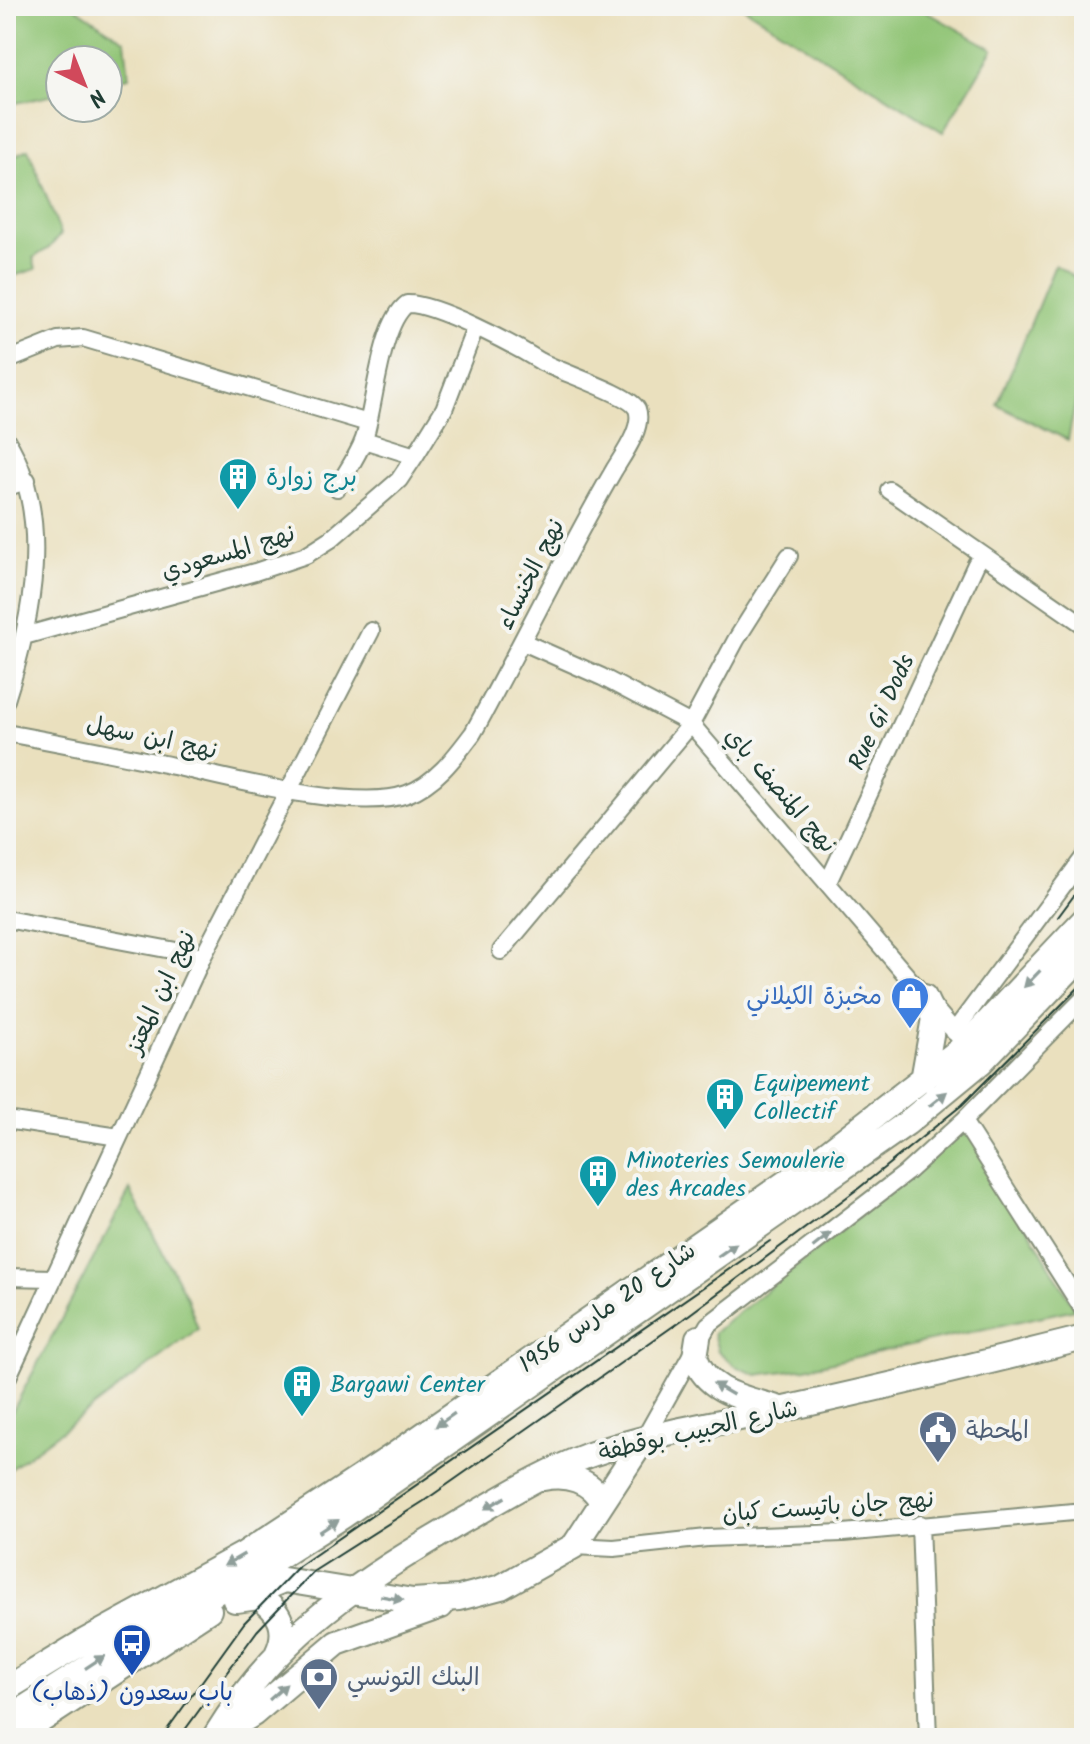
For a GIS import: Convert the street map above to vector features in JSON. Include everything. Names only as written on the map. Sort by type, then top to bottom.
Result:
[{"type":"main road","name":"شارع 20 مارس 1956","points":[[6,1720],[146,1630],[263,1567],[406,1475],[869,1151],[1084,920]]},
{"type":"main road","name":"شارع 20 مارس 1956","points":[[6,1689],[98,1633],[244,1554],[393,1456],[814,1163],[1084,954]]},
{"type":"main road","points":[[923,1080],[934,1018],[924,997]]},
{"type":"main road","points":[[698,1338],[695,1357],[712,1383],[735,1396],[783,1410]]},
{"type":"main road","name":"شارع الحبيب بوقطفة","points":[[214,1738],[234,1704],[276,1656],[318,1614],[349,1590],[527,1484],[575,1460],[644,1439],[783,1410],[1084,1338]]},
{"type":"main road","points":[[604,1499],[629,1468],[649,1452],[773,1419],[808,1404]]},
{"type":"main road","points":[[214,1738],[253,1714],[337,1643],[520,1579],[574,1546],[644,1439]]},
{"type":"main road","points":[[527,1484],[564,1476],[590,1487],[604,1499]]},
{"type":"main road","name":"شارع 20 مارس 1956","points":[[14,1738],[187,1627],[263,1567]]},
{"type":"main road","points":[[187,1627],[234,1601],[284,1580],[413,1601],[459,1598]]},
{"type":"main road","points":[[234,1601],[258,1597],[279,1616],[284,1635],[276,1656]]},
{"type":"street","points":[[337,488],[364,440],[381,361],[401,308],[413,303],[475,328]]},
{"type":"street","name":"نهج المسعودي","points":[[24,636],[306,555],[331,539],[399,480],[444,409],[475,328]]},
{"type":"street","name":"نهج الخنساء","points":[[287,791],[383,799],[406,794],[431,780],[450,763],[473,733],[523,642],[639,419],[636,407],[625,397],[567,375],[475,328]]},
{"type":"street","points":[[6,361],[58,340],[83,338],[368,423]]},
{"type":"street","points":[[6,439],[27,480],[34,513],[24,636],[6,700]]},
{"type":"street","points":[[364,440],[415,456]]},
{"type":"street","points":[[6,488],[27,480]]},
{"type":"street","points":[[889,490],[1084,625]]},
{"type":"street","points":[[501,951],[691,724],[736,640],[789,556]]},
{"type":"street","name":"Rue Gi Dods","points":[[829,880],[976,564]]},
{"type":"street","name":"نهج ابن المعتز","points":[[6,1381],[203,956],[371,631]]},
{"type":"street","name":"نهج المنصف باي","points":[[523,642],[602,677],[691,724],[829,880],[967,1046]]},
{"type":"street","name":"نهج ابن سهل","points":[[6,733],[287,791]]},
{"type":"street","name":"شارع 20 مارس 1956","points":[[967,1046],[1084,857]]},
{"type":"street","points":[[6,919],[203,956]]},
{"type":"street","points":[[644,1439],[698,1338],[715,1318],[855,1214],[963,1121],[1084,998]]},
{"type":"street","points":[[6,1120],[119,1137]]},
{"type":"street","points":[[963,1121],[1084,1311]]},
{"type":"street","points":[[6,1277],[54,1278]]},
{"type":"street","name":"نهج جان باتيست كبان","points":[[574,1546],[614,1548],[707,1538],[843,1533],[1084,1511]]},
{"type":"street","points":[[920,1524],[928,1738]]},
{"type":"green space","points":[[6,6],[73,6],[125,41],[129,77],[124,78],[124,44],[44,44],[44,97],[6,105]]},
{"type":"green space","points":[[741,6],[916,6],[993,49],[943,132]]},
{"type":"green space","points":[[28,149],[61,234],[49,248],[33,258],[36,269],[10,277],[6,271],[6,160]]},
{"type":"green space","points":[[1055,265],[1084,283],[1084,359],[1068,440],[997,405]]},
{"type":"green space","points":[[973,1134],[1075,1309],[806,1368],[757,1375],[735,1366],[718,1351],[713,1333],[960,1135]]},
{"type":"green space","points":[[130,1190],[187,1298],[198,1329],[6,1472],[6,1423]]},
{"type":"tram line","points":[[1058,917],[1084,882]]},
{"type":"tram line","points":[[179,1738],[257,1631],[314,1571],[424,1501],[682,1320],[859,1188],[962,1105],[1084,982]]},
{"type":"tram line","points":[[161,1738],[244,1623],[299,1566],[770,1241]]},
{"type":"place","name":"برج زوارة","points":[[238,511]]},
{"type":"place","name":"مخبزة الكيلاني","points":[[910,1030]]},
{"type":"place","name":"Equipement Collectif","points":[[725,1131]]},
{"type":"place","name":"Minoteries Semoulerie des Arcades","points":[[598,1208]]},
{"type":"place","name":"Bargawi Center","points":[[302,1418]]},
{"type":"place","name":"المحطة","points":[[938,1464]]},
{"type":"place","name":"باب سعدون (ذهاب)","points":[[132,1677]]},
{"type":"place","name":"البنك التونسي","points":[[319,1711]]}]
